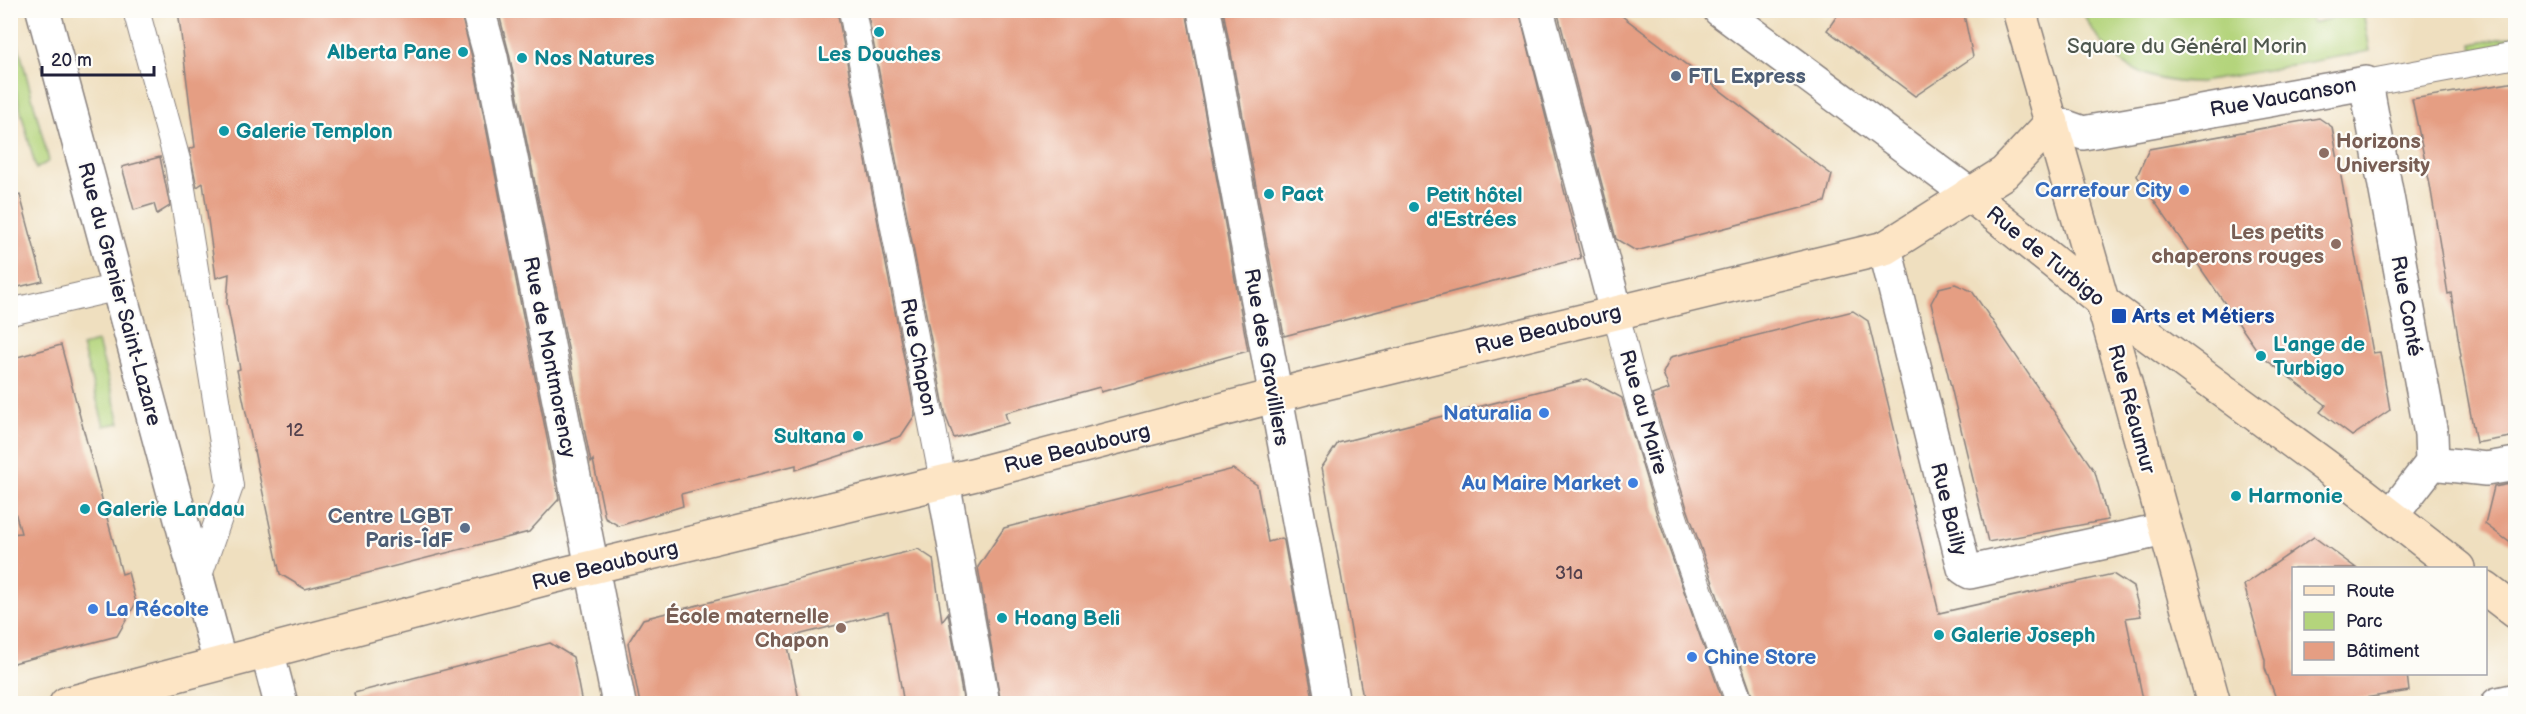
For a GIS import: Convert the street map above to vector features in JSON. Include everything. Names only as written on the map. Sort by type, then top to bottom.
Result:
[{"type":"main road","name":"Rue Réaumur","points":[[2019,10],[2103,302],[2214,704]]},
{"type":"main road","name":"Rue Beaubourg","points":[[66,704],[593,568],[1275,397],[1886,248],[2004,173],[2052,122]]},
{"type":"main road","name":"Rue de Turbigo","points":[[1969,194],[2103,302],[2457,567]]},
{"type":"main road","points":[[2487,591],[2516,612]]},
{"type":"street","name":"Rue du Grenier Saint-Lazare","points":[[43,10],[220,663]]},
{"type":"street","points":[[136,10],[178,164],[230,486],[198,578]]},
{"type":"street","name":"Rue de Montmorency","points":[[478,10],[491,57],[619,704]]},
{"type":"street","name":"Rue Chapon","points":[[852,10],[943,481],[983,704]]},
{"type":"street","name":"Rue des Gravilliers","points":[[1204,10],[1333,704]]},
{"type":"street","name":"Rue au Maire","points":[[1537,10],[1647,429],[1695,581],[1740,704]]},
{"type":"street","name":"Rue de Turbigo","points":[[1720,10],[1969,194]]},
{"type":"street","name":"Rue Vaucanson","points":[[2052,122],[2083,133],[2516,55]]},
{"type":"street","name":"Rue Conté","points":[[2366,83],[2431,434],[2432,464]]},
{"type":"street","name":"Rue Bailly","points":[[1886,248],[1964,568],[1970,572],[2165,529]]},
{"type":"street","points":[[10,312],[119,287]]},
{"type":"street","points":[[2391,516],[2432,464],[2486,470],[2516,464]]},
{"type":"street","points":[[267,651],[281,704]]},
{"type":"street","points":[[2498,704],[2516,700]]},
{"type":"green space","name":"Square du Général Morin","points":[[2082,11],[2308,11],[2312,23],[2363,11],[2370,51],[2196,83],[2176,82],[2142,73],[2127,66],[2102,44]]},
{"type":"green space","points":[[2515,36],[2515,51],[2474,56],[2472,44]]},
{"type":"green space","points":[[17,40],[49,161],[36,169],[11,73],[11,43]]},
{"type":"green space","points":[[98,342],[120,423],[104,426],[82,346]]},
{"type":"building","points":[[178,10],[460,10],[473,61],[559,499],[529,532],[305,589],[280,574],[237,370],[240,369],[227,303],[229,274],[216,278],[203,183],[197,187],[189,149],[195,147]]},
{"type":"building","points":[[498,10],[837,10],[915,415],[901,436],[796,470],[796,465],[681,494],[683,506],[619,526],[605,518],[593,460],[591,463],[509,53]]},
{"type":"building","points":[[867,10],[1186,10],[1248,351],[1101,392],[1100,387],[1005,413],[1008,423],[954,438],[946,417]]},
{"type":"building","points":[[1223,10],[1519,10],[1581,258],[1284,336]]},
{"type":"building","points":[[1557,10],[1614,10],[1832,175],[1825,202],[1636,251],[1616,239]]},
{"type":"building","points":[[1841,10],[1963,10],[1973,57],[1915,96],[1827,30]]},
{"type":"building","points":[[2516,82],[2516,436],[2476,443],[2451,293],[2448,294],[2430,185],[2412,99]]},
{"type":"building","points":[[2319,118],[2332,127],[2373,353],[2380,352],[2390,410],[2352,436],[2320,412],[2326,405],[2261,356],[2137,176],[2149,149]]},
{"type":"building","points":[[160,157],[170,206],[157,214],[154,204],[134,210],[122,167]]},
{"type":"building","points":[[20,195],[43,281],[10,289],[10,197]]},
{"type":"building","points":[[1955,284],[1972,291],[2095,472],[2108,520],[1988,542],[1931,303],[1939,288]]},
{"type":"building","points":[[1853,311],[1868,321],[1939,613],[2113,574],[2133,587],[2141,616],[2126,618],[2144,704],[1755,704],[1686,505],[1652,395],[1669,389],[1663,373],[1671,357]]},
{"type":"building","points":[[61,345],[122,574],[128,572],[136,603],[117,636],[10,664],[10,534],[21,533],[10,494],[10,359]]},
{"type":"building","points":[[1587,379],[1622,398],[1657,515],[1724,704],[1364,704],[1322,467],[1338,443]]},
{"type":"building","points":[[1233,469],[1257,485],[1268,542],[1282,538],[1284,541],[1314,704],[1001,704],[978,567],[1004,528]]},
{"type":"building","points":[[2516,483],[2516,547],[2485,524],[2494,487]]},
{"type":"building","points":[[2314,537],[2355,567],[2292,567],[2292,675],[2407,675],[2409,691],[2327,704],[2278,704],[2265,668],[2265,660],[2244,585]]},
{"type":"building","points":[[918,549],[933,559],[942,621],[948,613],[964,704],[904,704],[888,612],[786,638],[800,704],[640,704],[628,643],[643,619]]},
{"type":"building","points":[[550,643],[573,657],[582,704],[356,704],[354,693]]},
{"type":"place","name":"Les Douches","points":[[879,32]]},
{"type":"place","name":"Alberta Pane","points":[[463,52]]},
{"type":"place","name":"Nos Natures","points":[[522,58]]},
{"type":"place","name":"FTL Express","points":[[1676,76]]},
{"type":"place","name":"Galerie Templon","points":[[224,131]]},
{"type":"place","name":"Horizons University","points":[[2324,153]]},
{"type":"place","name":"Carrefour City","points":[[2184,190]]},
{"type":"place","name":"Pact","points":[[1269,194]]},
{"type":"place","name":"Petit hôtel d'Estrées","points":[[1414,207]]},
{"type":"place","name":"Les petits chaperons rouges","points":[[2336,244]]},
{"type":"place","name":"Arts et Métiers","points":[[2119,316]]},
{"type":"place","name":"L'ange de Turbigo","points":[[2261,356]]},
{"type":"place","name":"Naturalia","points":[[1544,413]]},
{"type":"place","name":"Sultana","points":[[858,436]]},
{"type":"place","name":"Au Maire Market","points":[[1633,483]]},
{"type":"place","name":"Harmonie","points":[[2236,496]]},
{"type":"place","name":"Galerie Landau","points":[[85,509]]},
{"type":"place","name":"Centre LGBT Paris-ÎdF","points":[[465,528]]},
{"type":"place","name":"La Récolte","points":[[93,609]]},
{"type":"place","name":"Hoang Beli","points":[[1002,618]]},
{"type":"place","name":"École maternelle Chapon","points":[[841,628]]},
{"type":"place","name":"Galerie Joseph","points":[[1939,635]]},
{"type":"place","name":"Chine Store","points":[[1692,657]]}]
